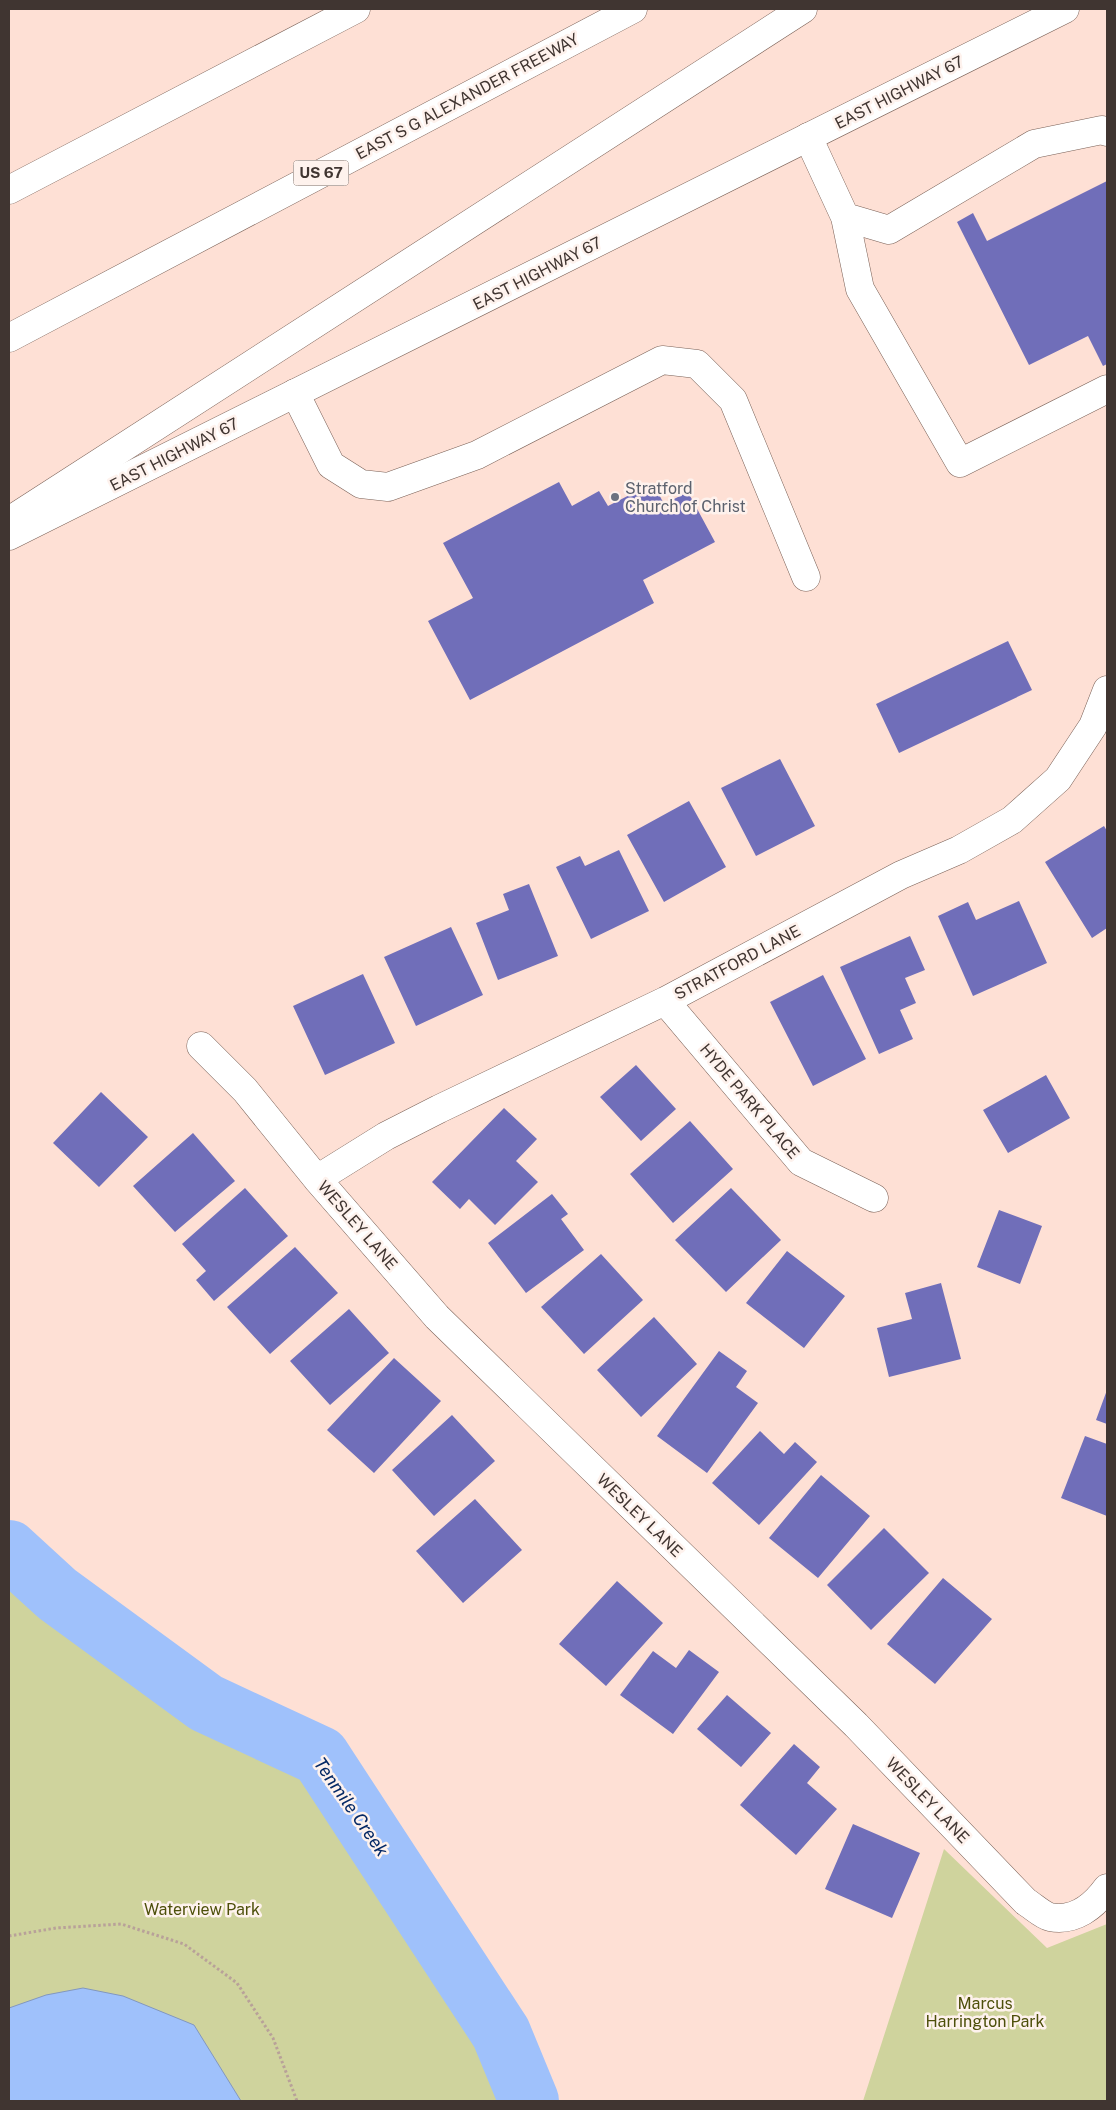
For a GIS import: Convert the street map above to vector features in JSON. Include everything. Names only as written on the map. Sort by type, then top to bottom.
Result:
[{"type":"main road","points":[[9,190],[356,9]]},
{"type":"main road","name":"EAST S G ALEXANDER FREEWAY","points":[[9,338],[633,9]]},
{"type":"main road","points":[[9,522],[803,9]]},
{"type":"main road","name":"EAST HIGHWAY 67","points":[[9,536],[1065,9]]},
{"type":"main road","points":[[844,217],[889,230],[1034,144],[1102,130],[1107,132]]},
{"type":"main road","points":[[808,137],[844,217],[860,289],[960,463],[1107,390]]},
{"type":"main road","points":[[295,394],[332,465],[361,484],[388,487],[477,455],[662,360],[697,364],[733,400],[806,577]]},
{"type":"main road","name":"STRATFORD LANE","points":[[317,1179],[386,1136],[665,1000],[901,875],[958,850],[1012,820],[1058,779],[1093,726],[1107,690]]},
{"type":"main road","name":"HYDE PARK PLACE","points":[[665,1000],[801,1162],[874,1198]]},
{"type":"main road","name":"WESLEY LANE","points":[[201,1046],[245,1090],[317,1179],[437,1317],[856,1725],[1026,1902],[1048,1917],[1068,1918],[1091,1908],[1107,1888]]},
{"type":"path","points":[[9,1936],[56,1928],[121,1924],[184,1944],[237,1983],[273,2038],[297,2101]]},
{"type":"green space","name":"Waterview Park","points":[[9,1567],[85,1641],[190,1667],[299,1727],[313,1739],[421,1879],[471,1949],[523,2101],[9,2101]]},
{"type":"green space","name":"Marcus Harrington Park","points":[[944,1849],[1047,1948],[1107,1924],[1107,2101],[863,2101]]},
{"type":"water","points":[[83,1988],[123,1996],[194,2025],[241,2101],[9,2101],[9,2008],[46,1995]]},
{"type":"building","points":[[1107,181],[1107,364],[1103,366],[1088,336],[1029,365],[957,222],[973,213],[987,241]]},
{"type":"building","points":[[559,482],[572,506],[599,491],[608,506],[653,483],[664,504],[688,492],[715,542],[643,580],[654,603],[470,700],[428,621],[473,598],[443,543]]},
{"type":"building","points":[[1008,641],[1032,690],[899,753],[876,704]]},
{"type":"building","points":[[780,759],[815,826],[756,856],[721,788]]},
{"type":"building","points":[[689,801],[726,867],[664,902],[627,835]]},
{"type":"building","points":[[1104,826],[1107,831],[1107,928],[1092,938],[1045,862]]},
{"type":"building","points":[[619,850],[649,911],[591,939],[556,867],[580,856],[585,866]]},
{"type":"building","points":[[529,884],[558,956],[498,980],[476,923],[509,910],[503,894]]},
{"type":"building","points":[[1019,901],[1047,963],[973,996],[938,916],[968,902],[976,920]]},
{"type":"building","points":[[451,927],[483,995],[416,1026],[384,957]]},
{"type":"building","points":[[910,936],[925,970],[905,978],[916,1003],[900,1010],[913,1039],[879,1054],[840,967]]},
{"type":"building","points":[[363,974],[395,1043],[325,1075],[293,1006]]},
{"type":"building","points":[[823,975],[866,1059],[813,1086],[770,1002]]},
{"type":"building","points":[[636,1065],[676,1109],[641,1141],[600,1097]]},
{"type":"building","points":[[1046,1075],[1070,1118],[1008,1153],[983,1110]]},
{"type":"building","points":[[101,1092],[148,1137],[99,1187],[53,1143]]},
{"type":"building","points":[[504,1108],[537,1139],[516,1161],[538,1182],[495,1225],[469,1199],[460,1209],[432,1182]]},
{"type":"building","points":[[690,1121],[733,1169],[673,1223],[630,1174]]},
{"type":"building","points":[[193,1133],[235,1181],[175,1232],[133,1186]]},
{"type":"building","points":[[245,1188],[288,1236],[214,1301],[196,1280],[206,1271],[182,1244]]},
{"type":"building","points":[[731,1188],[781,1240],[726,1292],[675,1240]]},
{"type":"building","points":[[552,1194],[568,1214],[561,1219],[584,1250],[526,1293],[488,1243]]},
{"type":"building","points":[[999,1210],[1042,1226],[1020,1284],[977,1267]]},
{"type":"building","points":[[295,1247],[338,1293],[270,1354],[227,1307]]},
{"type":"building","points":[[787,1251],[845,1296],[804,1348],[746,1303]]},
{"type":"building","points":[[601,1254],[643,1300],[584,1354],[541,1307]]},
{"type":"building","points":[[941,1283],[961,1359],[889,1377],[877,1328],[912,1319],[905,1293]]},
{"type":"building","points":[[349,1309],[389,1353],[330,1405],[290,1361]]},
{"type":"building","points":[[654,1317],[697,1364],[641,1417],[597,1370]]},
{"type":"building","points":[[719,1351],[747,1371],[736,1387],[758,1403],[707,1473],[657,1436]]},
{"type":"building","points":[[394,1358],[441,1401],[374,1473],[327,1430]]},
{"type":"building","points":[[1107,1390],[1107,1424],[1096,1420]]},
{"type":"building","points":[[452,1415],[495,1461],[434,1516],[392,1470]]},
{"type":"building","points":[[760,1431],[784,1454],[795,1442],[817,1462],[759,1525],[712,1483]]},
{"type":"building","points":[[1085,1436],[1107,1444],[1107,1516],[1061,1498]]},
{"type":"building","points":[[821,1475],[870,1516],[818,1578],[769,1538]]},
{"type":"building","points":[[475,1499],[522,1550],[463,1603],[416,1551]]},
{"type":"building","points":[[884,1528],[929,1573],[871,1630],[827,1585]]},
{"type":"building","points":[[943,1578],[992,1619],[935,1684],[887,1644]]},
{"type":"building","points":[[617,1581],[663,1623],[606,1686],[559,1644]]},
{"type":"building","points":[[689,1650],[719,1672],[673,1734],[620,1695],[653,1651],[676,1668]]},
{"type":"building","points":[[727,1695],[771,1733],[741,1767],[697,1729]]},
{"type":"building","points":[[794,1744],[820,1767],[807,1783],[837,1809],[796,1855],[740,1805]]},
{"type":"building","points":[[853,1824],[920,1853],[892,1918],[825,1889]]},
{"type":"waterway","name":"Tenmile Creek","points":[[9,1550],[57,1594],[206,1703],[320,1756],[501,2033],[529,2101]]},
{"type":"place","name":"Stratford Church of Christ","points":[[615,497]]}]
